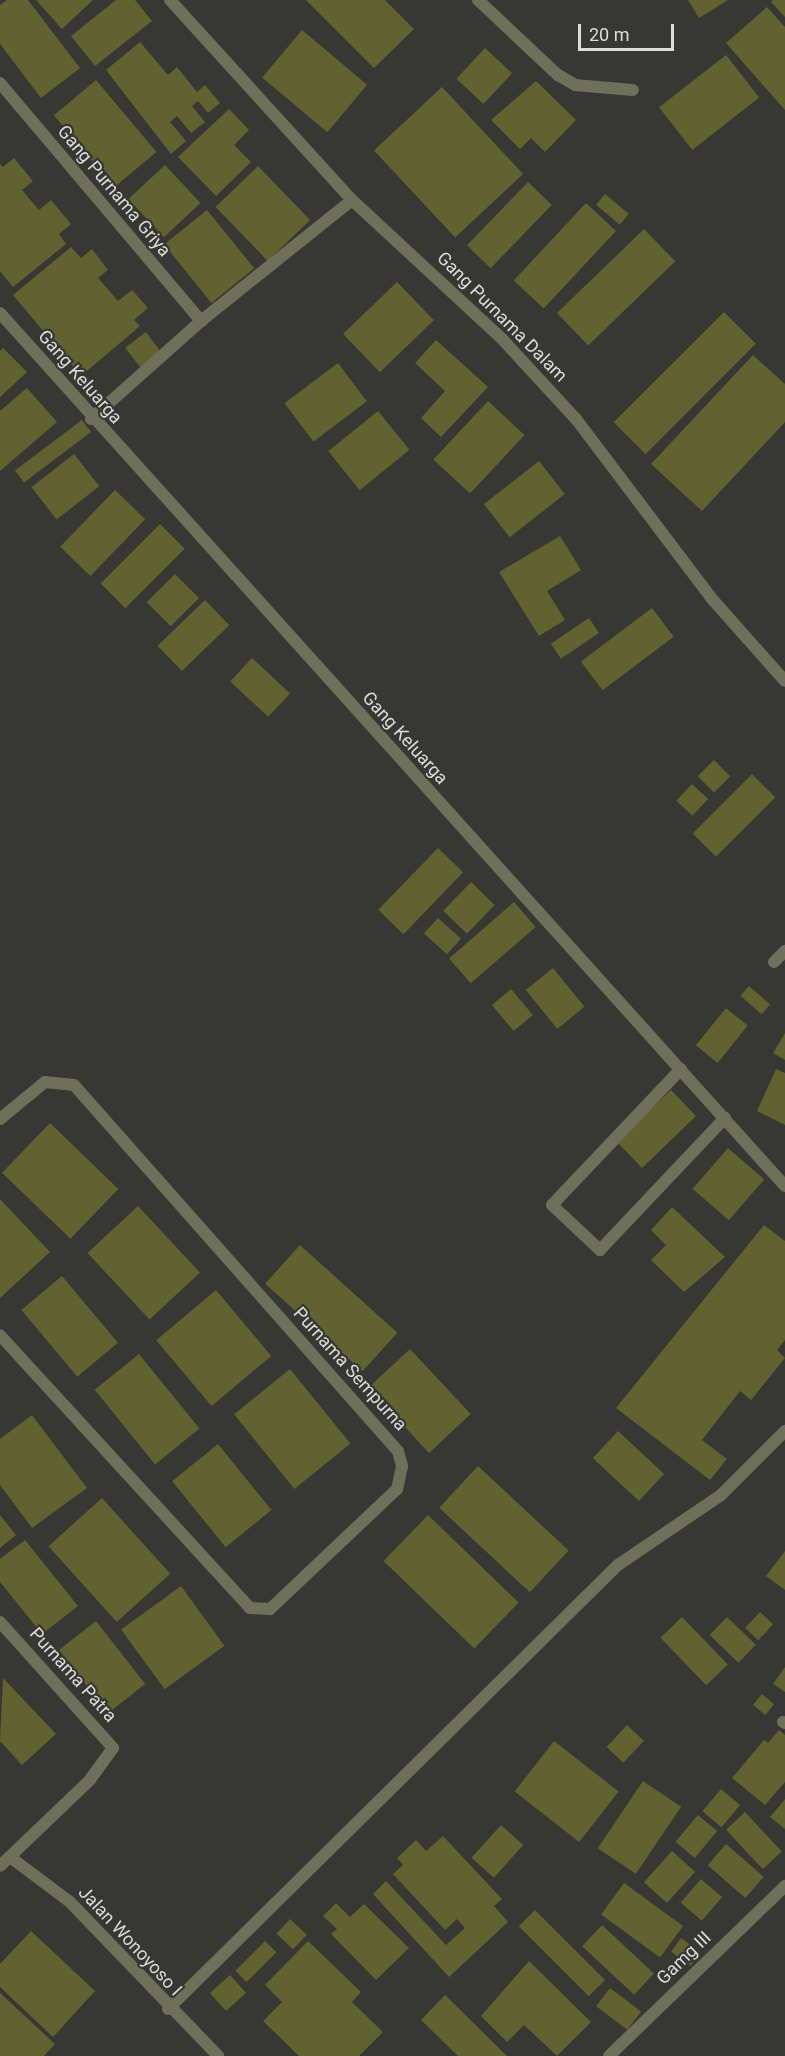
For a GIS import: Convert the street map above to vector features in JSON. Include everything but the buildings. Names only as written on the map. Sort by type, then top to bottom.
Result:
[{"type":"street","name":"Gang Purnama Dalam","points":[[170,0],[352,200],[503,340],[576,419],[713,600],[785,681]]},
{"type":"street","points":[[478,0],[558,75],[575,85],[633,90]]},
{"type":"street","name":"Gang Purnama Griya","points":[[0,83],[201,321]]},
{"type":"street","points":[[91,419],[201,321],[352,200]]},
{"type":"street","name":"Gang Keluarga","points":[[0,313],[91,419],[785,1186]]},
{"type":"street","points":[[774,962],[785,951]]},
{"type":"street","points":[[681,1069],[552,1205],[600,1250],[724,1118]]},
{"type":"street","name":"Purnama Sempurna","points":[[0,1119],[45,1082],[74,1085],[398,1451],[402,1466],[397,1489],[270,1609],[250,1608],[0,1335]]},
{"type":"street","points":[[168,2009],[618,1565],[721,1495],[785,1431]]},
{"type":"street","name":"Purnama Patra","points":[[0,1622],[113,1748],[90,1780],[10,1857]]},
{"type":"street","points":[[0,1866],[10,1857]]},
{"type":"street","name":"Jalan Wonoyoso I","points":[[10,1857],[70,1902],[168,2009],[218,2056]]},
{"type":"street","name":"Gamg III","points":[[609,2056],[785,1886]]}]
